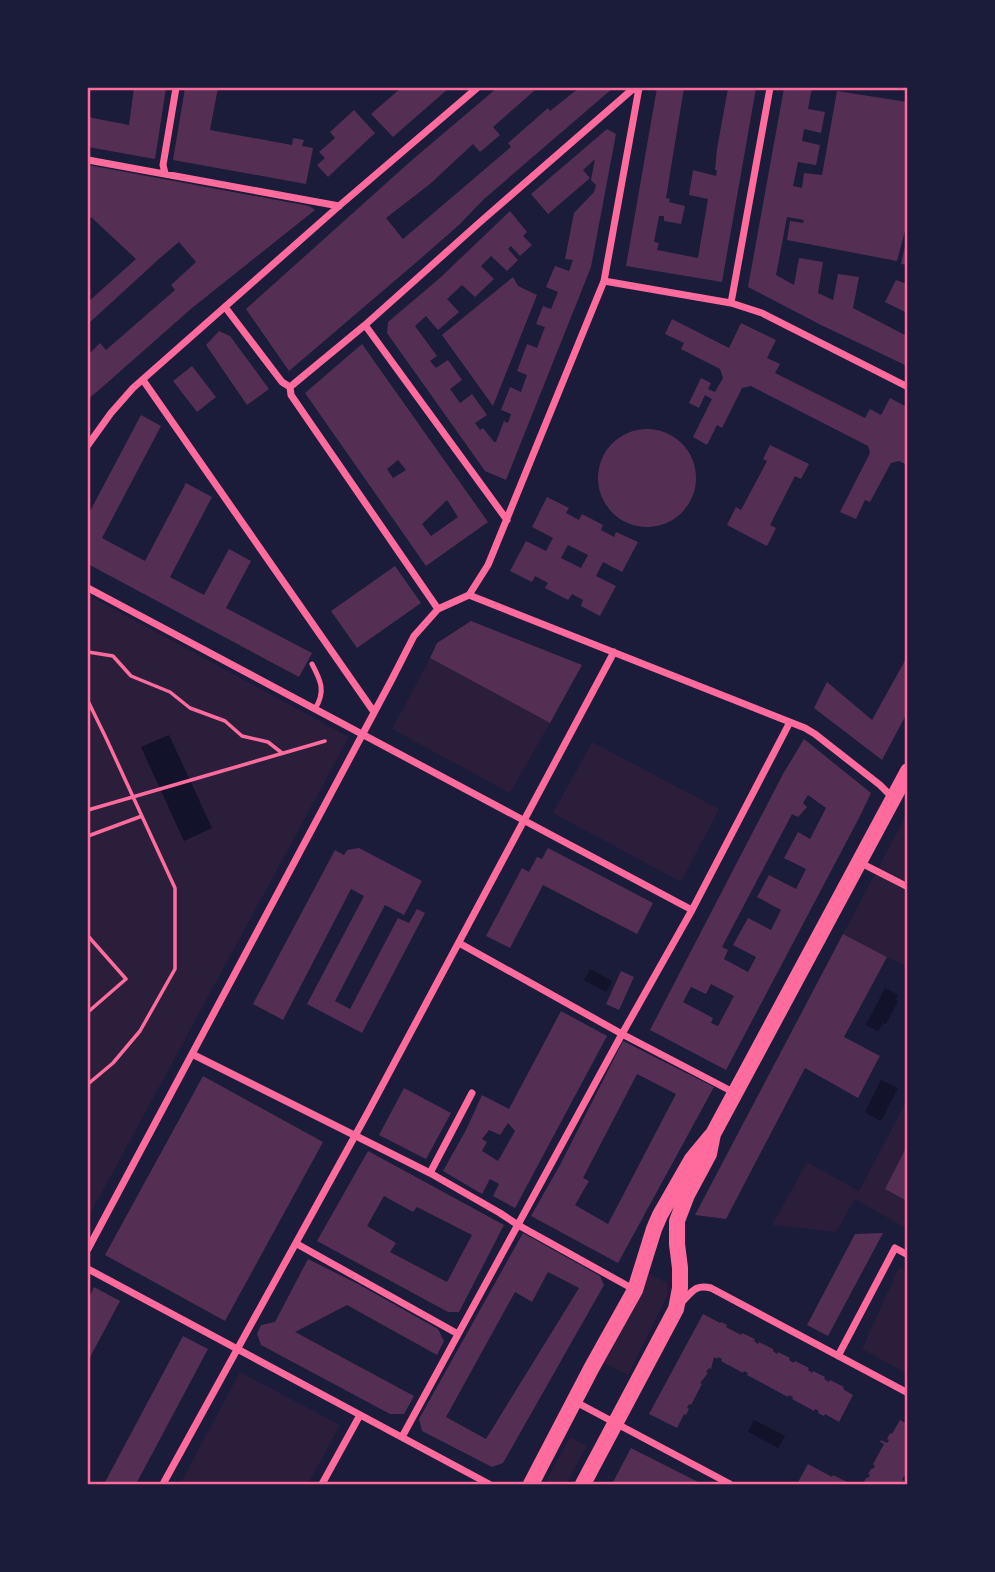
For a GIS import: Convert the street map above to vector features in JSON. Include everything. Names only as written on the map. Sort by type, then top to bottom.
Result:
[{"type":"main road","points":[[531,1485],[635,1290],[660,1215],[692,1159],[713,1134],[908,771]]},
{"type":"main road","points":[[583,1485],[676,1309],[680,1288],[677,1221],[687,1195],[709,1154],[713,1134]]},
{"type":"street","points":[[164,173],[163,164],[176,88]]},
{"type":"street","points":[[88,445],[116,406],[143,380],[477,88]]},
{"type":"street","points":[[88,1249],[393,680],[414,636],[438,610],[469,595],[488,565],[604,281],[636,88]]},
{"type":"street","points":[[290,387],[365,326],[636,88]]},
{"type":"street","points":[[731,303],[770,88]]},
{"type":"street","points":[[88,160],[339,206]]},
{"type":"street","points":[[604,281],[731,303],[762,313],[908,387]]},
{"type":"street","points":[[225,307],[282,382],[290,387]]},
{"type":"street","points":[[365,326],[507,520]]},
{"type":"street","points":[[143,380],[374,712]]},
{"type":"street","points":[[290,387],[291,395],[438,610]]},
{"type":"street","points":[[88,588],[692,910]]},
{"type":"street","points":[[469,595],[790,722],[814,734],[893,798]]},
{"type":"street","points":[[163,1485],[297,1244],[614,652]]},
{"type":"street","points":[[402,1437],[692,910],[790,722]]},
{"type":"street","points":[[858,862],[907,886]]},
{"type":"street","points":[[459,943],[622,1034],[735,1093]]},
{"type":"street","points":[[192,1054],[430,1173],[635,1290]]},
{"type":"street","points":[[430,1173],[472,1093]]},
{"type":"street","points":[[297,1244],[458,1334]]},
{"type":"street","points":[[838,1356],[895,1248],[908,1255]]},
{"type":"street","points":[[88,1269],[489,1485]]},
{"type":"street","points":[[676,1309],[695,1289],[702,1286],[711,1289],[908,1393]]},
{"type":"street","points":[[574,1401],[730,1485]]},
{"type":"street","points":[[322,1485],[360,1415]]},
{"type":"lane","points":[[312,664],[322,690],[321,700],[315,709]]},
{"type":"path","points":[[88,652],[113,656],[131,676],[170,692],[190,708],[225,721],[242,736],[268,742],[283,754]]},
{"type":"path","points":[[88,701],[175,888],[175,969],[139,1031],[113,1063],[88,1084]]},
{"type":"path","points":[[88,810],[325,741]]},
{"type":"path","points":[[88,836],[142,816]]},
{"type":"path","points":[[88,936],[126,979],[88,1012]]},
{"type":"shaded area","points":[[88,595],[349,737],[88,1218]]},
{"type":"shaded area","points":[[430,658],[550,723],[510,793],[392,729]]},
{"type":"shaded area","points":[[169,735],[212,828],[184,841],[141,747]]},
{"type":"shaded area","points":[[592,742],[719,809],[681,882],[553,813]]},
{"type":"shaded area","points":[[907,814],[907,967],[843,934]]},
{"type":"shaded area","points":[[590,969],[612,981],[606,992],[584,980]]},
{"type":"shaded area","points":[[885,988],[898,995],[895,999],[898,1001],[886,1024],[883,1023],[878,1031],[866,1025]]},
{"type":"shaded area","points":[[881,1080],[898,1088],[881,1121],[865,1112]]},
{"type":"shaded area","points":[[907,1100],[907,1229],[855,1199],[836,1232],[772,1225],[807,1162],[859,1191]]},
{"type":"shaded area","points":[[899,1267],[907,1271],[907,1374],[862,1349]]},
{"type":"shaded area","points":[[648,1273],[667,1283],[668,1294],[628,1375],[604,1363],[640,1296]]},
{"type":"shaded area","points":[[240,1372],[340,1425],[308,1484],[180,1484]]},
{"type":"shaded area","points":[[754,1420],[785,1436],[778,1448],[748,1432]]},
{"type":"shaded area","points":[[570,1437],[587,1446],[566,1484],[544,1484]]},
{"type":"building","points":[[134,88],[166,88],[155,159],[88,147],[88,117],[129,125]]},
{"type":"building","points":[[185,88],[218,88],[210,130],[292,145],[293,138],[304,140],[302,146],[313,148],[306,184],[173,160]]},
{"type":"building","points":[[401,88],[449,88],[393,137],[371,114]]},
{"type":"building","points":[[497,88],[531,88],[534,91],[493,127],[500,135],[480,152],[473,144],[430,184],[386,218],[403,239],[511,147],[508,143],[548,108],[550,111],[579,88],[613,88],[289,371],[246,309],[412,160]]},
{"type":"building","points":[[657,88],[684,88],[666,198],[670,199],[669,202],[685,206],[681,224],[664,221],[664,216],[659,216],[654,242],[659,243],[657,250],[698,258],[708,199],[689,195],[693,170],[716,176],[717,149],[728,88],[756,88],[722,282],[626,266]]},
{"type":"building","points":[[784,88],[812,88],[808,109],[825,112],[821,133],[804,129],[802,141],[820,145],[816,165],[798,162],[793,186],[802,188],[804,173],[822,175],[837,91],[907,102],[907,223],[897,261],[787,240],[790,221],[803,223],[804,220],[787,217],[776,275],[794,285],[799,258],[823,262],[818,293],[833,300],[838,274],[859,277],[853,308],[905,335],[907,328],[907,366],[748,287]]},
{"type":"building","points":[[354,110],[375,133],[328,177],[317,165],[325,158],[319,152],[335,138],[330,132]]},
{"type":"building","points":[[607,129],[616,134],[591,267],[506,480],[485,471],[387,333],[388,322],[441,277],[510,211],[527,232],[523,236],[532,245],[520,256],[511,246],[508,249],[518,260],[507,271],[491,256],[481,266],[494,279],[475,297],[462,285],[447,299],[459,312],[438,330],[426,316],[415,326],[437,356],[430,361],[436,368],[448,360],[462,380],[450,389],[460,403],[472,394],[487,415],[475,423],[496,442],[504,421],[508,423],[511,414],[501,410],[510,387],[521,392],[527,375],[517,371],[527,344],[537,348],[545,327],[536,324],[543,306],[551,309],[558,292],[546,287],[555,266],[569,271],[573,260],[565,259],[574,213],[594,192],[596,185],[591,180],[595,159],[583,170],[590,178],[548,214],[531,194]]},
{"type":"building","points":[[88,165],[309,206],[315,210],[192,308],[88,399],[88,355],[100,343],[106,350],[175,290],[171,285],[196,262],[179,242],[88,324],[88,302],[136,259],[91,217],[88,219]]},
{"type":"building","points":[[907,246],[907,265],[901,264]]},
{"type":"building","points":[[513,277],[518,286],[537,295],[493,406],[442,335]]},
{"type":"building","points":[[896,280],[907,284],[907,313],[885,302]]},
{"type":"building","points":[[672,319],[729,348],[741,323],[776,340],[767,358],[780,364],[775,373],[865,418],[870,409],[881,415],[890,398],[907,407],[907,465],[899,461],[891,463],[870,502],[865,500],[856,519],[840,512],[870,453],[868,446],[751,386],[742,388],[722,428],[717,425],[707,445],[693,437],[712,399],[705,395],[699,408],[689,403],[701,378],[711,383],[708,389],[715,392],[723,378],[720,369],[681,349],[684,343],[665,334]]},
{"type":"building","points":[[219,331],[230,336],[269,389],[247,405],[206,345]]},
{"type":"building","points":[[362,344],[488,522],[426,566],[305,393]],"holes":[[[398,460],[406,470],[393,478],[387,469]],[[447,500],[458,517],[431,536],[422,524]]]},
{"type":"building","points":[[192,366],[216,397],[197,412],[173,381]]},
{"type":"building","points":[[141,415],[161,426],[102,538],[145,561],[186,483],[212,497],[170,577],[204,595],[229,549],[251,561],[226,608],[312,653],[299,677],[88,564],[88,515]]},
{"type":"building","points":[[647,429],[666,433],[681,444],[692,459],[696,478],[692,497],[681,512],[666,523],[647,527],[628,523],[613,512],[602,497],[598,478],[602,459],[613,444],[628,433]]},
{"type":"building","points":[[770,445],[809,464],[801,479],[795,476],[770,525],[776,528],[767,546],[727,525],[736,507],[741,510],[767,461],[763,459]]},
{"type":"building","points":[[547,497],[569,508],[566,513],[579,520],[582,514],[603,525],[601,530],[614,537],[616,532],[638,542],[622,572],[603,562],[596,576],[616,586],[600,616],[581,606],[583,600],[572,594],[568,600],[545,588],[548,583],[535,576],[532,582],[510,571],[526,541],[546,551],[553,538],[532,527]],"holes":[[[568,545],[588,555],[581,568],[561,558]]]},
{"type":"building","points":[[395,566],[421,603],[357,648],[331,611]]},
{"type":"building","points":[[471,621],[582,665],[550,723],[430,658],[437,643]]},
{"type":"building","points":[[907,657],[907,713],[882,760],[814,708],[827,682],[872,720]]},
{"type":"building","points":[[804,739],[871,793],[726,1070],[650,1030],[783,774]],"holes":[[[808,795],[826,808],[810,839],[798,832],[784,858],[806,869],[796,889],[769,875],[757,897],[781,910],[771,930],[748,918],[733,945],[756,957],[748,972],[724,959],[728,950],[722,947],[792,814],[798,817],[807,807],[803,803]],[[711,984],[734,996],[718,1026],[711,1023],[713,1018],[683,1002],[691,987],[706,994]]]},
{"type":"building","points":[[359,848],[422,881],[404,915],[385,905],[335,1001],[350,1009],[398,918],[409,923],[417,909],[425,913],[362,1033],[307,1004],[364,896],[351,889],[283,1020],[253,1004],[335,850],[344,855],[347,850]]},
{"type":"building","points":[[548,848],[653,903],[637,934],[543,885],[510,948],[486,936],[522,868],[529,872],[537,857],[542,859]]},
{"type":"building","points":[[843,934],[887,957],[844,1037],[880,1056],[858,1098],[805,1068],[726,1219],[695,1215]]},
{"type":"building","points":[[621,971],[634,977],[619,1010],[606,1004]]},
{"type":"building","points":[[561,1011],[607,1036],[515,1208],[493,1196],[499,1184],[490,1179],[482,1194],[443,1171],[482,1095],[509,1109]],"holes":[[[508,1123],[515,1131],[498,1161],[482,1151],[487,1142],[482,1139],[489,1130],[500,1135]]]},
{"type":"building","points":[[623,1041],[714,1087],[618,1263],[531,1216]],"holes":[[[637,1074],[676,1094],[608,1224],[575,1205],[589,1181],[583,1178]]]},
{"type":"building","points":[[203,1076],[323,1142],[225,1321],[105,1255]]},
{"type":"building","points":[[404,1088],[451,1113],[426,1159],[379,1135]]},
{"type":"building","points":[[907,1146],[907,1201],[885,1189]]},
{"type":"building","points":[[368,1151],[504,1225],[459,1312],[448,1312],[317,1241]],"holes":[[[384,1196],[413,1212],[417,1207],[472,1235],[447,1282],[390,1252],[396,1243],[367,1226]]]},
{"type":"building","points":[[523,1233],[600,1276],[604,1285],[503,1463],[492,1467],[422,1431],[419,1419]],"holes":[[[548,1272],[579,1288],[486,1439],[446,1417],[515,1292],[532,1302]]]},
{"type":"building","points":[[883,1233],[828,1336],[807,1325],[855,1234]]},
{"type":"building","points":[[308,1259],[438,1329],[444,1341],[437,1355],[347,1305],[295,1332],[414,1396],[404,1414],[390,1414],[261,1345],[257,1334],[261,1325],[275,1322]]},
{"type":"building","points":[[94,1287],[120,1301],[88,1361],[88,1300]]},
{"type":"building","points":[[703,1314],[741,1335],[742,1333],[755,1339],[758,1344],[759,1342],[773,1349],[794,1363],[795,1361],[809,1368],[812,1373],[813,1371],[825,1377],[829,1382],[830,1380],[844,1387],[843,1389],[853,1395],[839,1422],[747,1375],[748,1373],[743,1373],[718,1357],[714,1357],[711,1369],[706,1372],[708,1373],[677,1428],[649,1414]]},
{"type":"building","points":[[183,1336],[208,1349],[136,1484],[104,1484]]},
{"type":"building","points":[[900,1420],[907,1424],[907,1476],[902,1479],[902,1484],[863,1483],[875,1466],[873,1464],[884,1444],[881,1440],[887,1443],[890,1433],[892,1434]]},
{"type":"building","points":[[631,1448],[702,1484],[612,1484]]},
{"type":"building","points":[[808,1464],[832,1477],[833,1475],[851,1484],[797,1484]]}]
